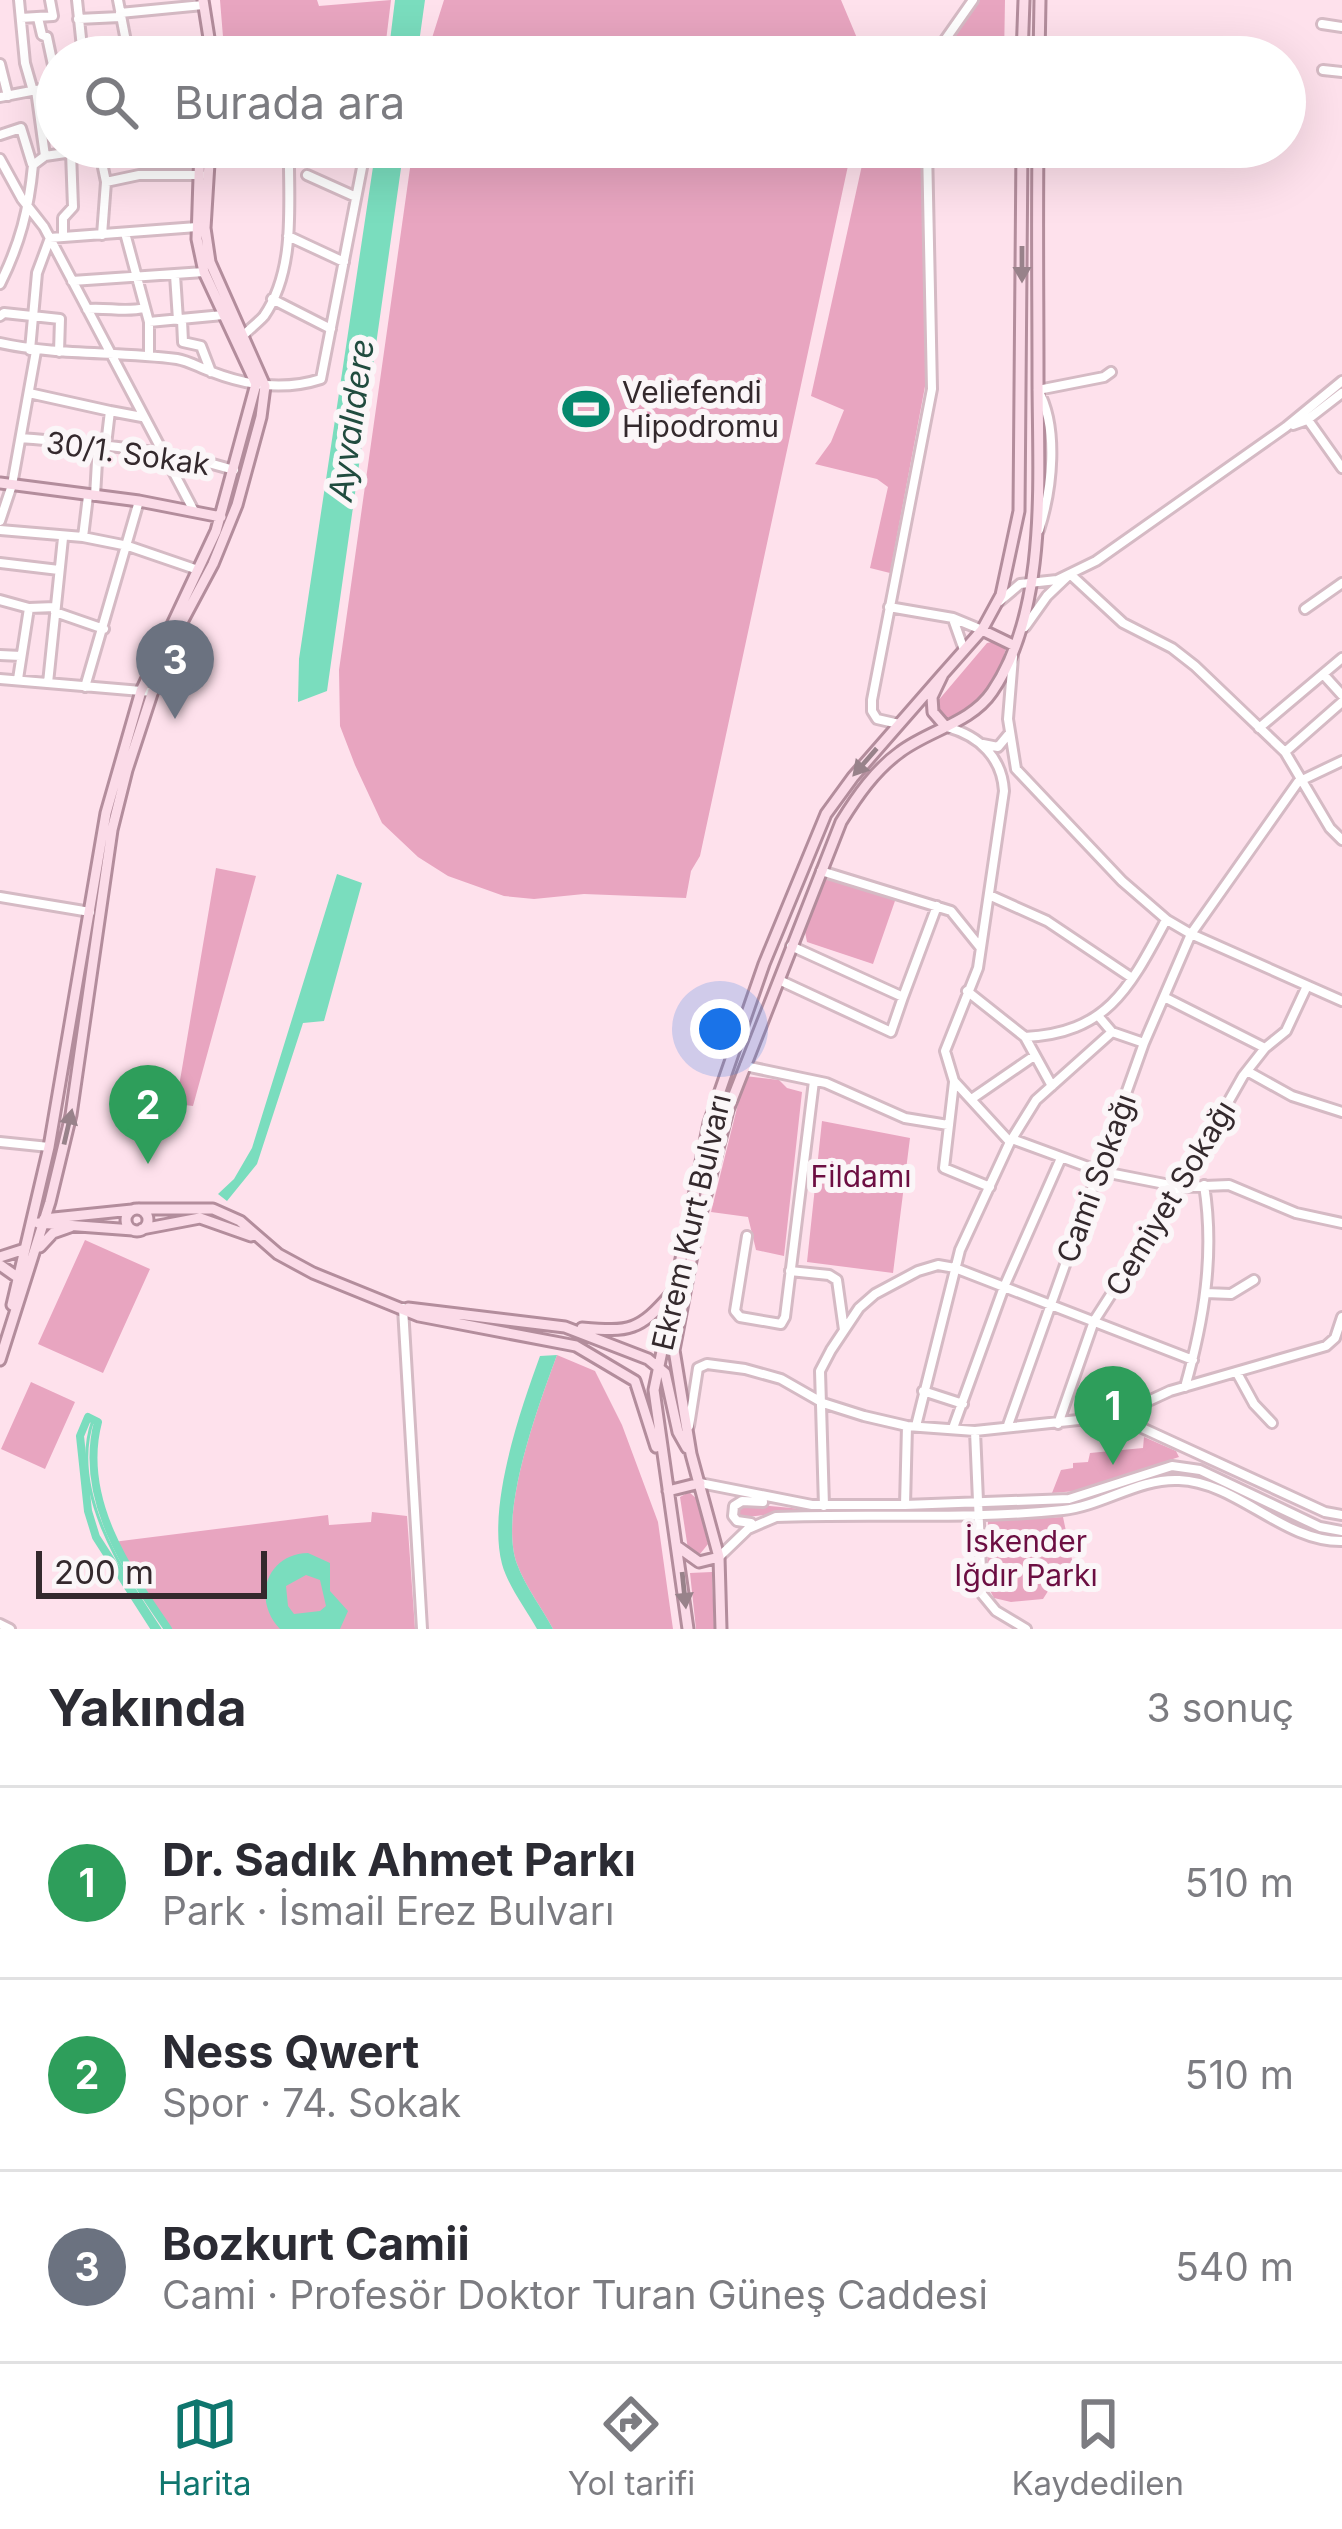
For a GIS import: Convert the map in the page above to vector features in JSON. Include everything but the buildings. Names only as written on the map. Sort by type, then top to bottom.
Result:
[{"type":"main road","points":[[1023,36],[1024,0]]},
{"type":"main road","points":[[1039,36],[1040,0]]},
{"type":"main road","points":[[203,2],[206,36]]},
{"type":"main road","points":[[40,1222],[106,813],[147,691],[198,570],[226,518],[234,470],[260,385],[204,272],[202,168]]},
{"type":"main road","points":[[203,175],[204,168]]},
{"type":"main road","name":"Ekrem Kurt Bulvarı","points":[[664,1469],[654,1390],[657,1364],[709,1123],[790,900],[826,814],[982,630],[1011,561],[1022,463],[1022,168]]},
{"type":"main road","name":"Ekrem Kurt Bulvarı","points":[[691,1454],[674,1350],[697,1229],[728,1110],[819,870],[841,822],[869,783],[899,753],[988,699],[1015,646],[1031,583],[1034,548],[1038,168]]},
{"type":"main road","points":[[0,1360],[30,1251],[50,1202],[71,1115],[112,830],[147,691],[213,564],[261,417],[260,385],[215,279],[201,227]]},
{"type":"main road","points":[[6,484],[226,518]]},
{"type":"main road","points":[[982,630],[1015,646]]},
{"type":"main road","points":[[943,674],[931,705],[946,727]]},
{"type":"main road","points":[[50,1202],[79,1221]]},
{"type":"main road","points":[[21,1284],[0,1261],[30,1251],[79,1221],[136,1210],[213,1209],[240,1221],[256,1238]]},
{"type":"main road","points":[[136,1210],[147,1216],[138,1229]]},
{"type":"main road","points":[[136,1210],[126,1219],[138,1229]]},
{"type":"main road","points":[[40,1222],[79,1221],[138,1229],[200,1218],[256,1238],[314,1273],[435,1321],[564,1343],[630,1376],[642,1393],[664,1469],[688,1629]]},
{"type":"main road","points":[[0,1343],[21,1284]]},
{"type":"main road","points":[[403,1307],[624,1331],[651,1318],[674,1290]]},
{"type":"main road","points":[[565,1327],[657,1364],[667,1376],[678,1432],[691,1454],[719,1557],[721,1629]]},
{"type":"main road","points":[[604,1360],[610,1356],[612,1343]]},
{"type":"main road","points":[[668,1491],[700,1483]]},
{"type":"main road","points":[[678,1547],[699,1562],[719,1557]]},
{"type":"street","points":[[19,0],[25,63],[36,103]]},
{"type":"street","points":[[22,18],[53,16],[50,0]]},
{"type":"street","points":[[76,0],[80,36]]},
{"type":"street","points":[[118,0],[124,36]]},
{"type":"street","points":[[946,36],[973,0]]},
{"type":"street","points":[[78,19],[203,2]]},
{"type":"street","points":[[38,18],[44,36]]},
{"type":"street","points":[[1322,24],[1342,28]]},
{"type":"street","points":[[0,64],[4,96],[34,91]]},
{"type":"street","points":[[1323,70],[1342,72]]},
{"type":"street","points":[[0,134],[21,128],[33,165],[29,209],[0,284]]},
{"type":"street","points":[[0,159],[50,238],[194,512]]},
{"type":"street","points":[[63,236],[63,218],[73,207],[75,168]]},
{"type":"street","points":[[102,235],[104,168]]},
{"type":"street","points":[[242,338],[263,318],[283,274],[289,168]]},
{"type":"street","points":[[0,343],[33,351],[184,360],[260,385],[299,386],[321,379],[362,168]]},
{"type":"street","points":[[899,724],[878,719],[872,711],[932,389],[927,168]]},
{"type":"street","points":[[106,182],[139,175],[203,175]]},
{"type":"street","points":[[307,175],[356,197]]},
{"type":"street","points":[[50,238],[201,227]]},
{"type":"street","points":[[125,232],[149,322],[149,356]]},
{"type":"street","points":[[288,236],[344,262]]},
{"type":"street","points":[[50,238],[37,273],[28,393],[0,526],[128,546],[198,570]]},
{"type":"street","points":[[72,281],[204,272]]},
{"type":"street","points":[[175,275],[183,342],[202,346],[211,372]]},
{"type":"street","points":[[272,299],[331,329]]},
{"type":"street","points":[[87,309],[113,307],[130,312],[145,308]]},
{"type":"street","points":[[149,322],[223,315]]},
{"type":"street","points":[[0,316],[60,320],[59,352]]},
{"type":"street","points":[[1037,390],[1111,372]]},
{"type":"street","points":[[994,608],[1009,592],[1096,561],[1286,427],[1342,381]]},
{"type":"street","points":[[28,393],[142,417]]},
{"type":"street","points":[[1286,427],[1307,420],[1342,394]]},
{"type":"street","points":[[83,537],[110,411]]},
{"type":"street","points":[[1307,420],[1342,468]]},
{"type":"street","name":"30/1. Sokak","points":[[21,438],[102,444],[234,470]]},
{"type":"street","points":[[85,687],[139,501]]},
{"type":"street","points":[[48,682],[63,538]]},
{"type":"street","points":[[1,567],[58,570]]},
{"type":"street","points":[[1070,574],[1033,613],[1015,646],[1008,735],[1016,769],[1122,881],[1166,920],[1342,1001]]},
{"type":"street","points":[[1070,574],[1124,622],[1195,666],[1285,752],[1342,840]]},
{"type":"street","points":[[1305,609],[1342,584]]},
{"type":"street","points":[[0,600],[55,610],[104,628]]},
{"type":"street","points":[[17,679],[29,608]]},
{"type":"street","points":[[889,608],[953,618],[982,630]]},
{"type":"street","points":[[953,618],[964,650]]},
{"type":"street","points":[[0,655],[21,656]]},
{"type":"street","points":[[1259,728],[1342,658]]},
{"type":"street","points":[[1285,752],[1342,698],[1324,674]]},
{"type":"street","points":[[0,679],[147,691]]},
{"type":"street","points":[[946,727],[998,747],[1008,735]]},
{"type":"street","points":[[982,743],[1003,770],[1004,791],[978,968],[946,1051],[955,1081],[944,1168],[990,1187]]},
{"type":"street","points":[[1303,781],[1342,760]]},
{"type":"street","points":[[1003,770],[1016,769]]},
{"type":"street","name":"Cami Sokağı","points":[[1008,1425],[1144,1043],[1191,934],[1303,781]]},
{"type":"street","points":[[819,870],[951,911],[981,949]]},
{"type":"street","points":[[989,895],[1047,921],[1132,978]]},
{"type":"street","points":[[0,897],[90,912]]},
{"type":"street","points":[[776,979],[891,1032],[937,906]]},
{"type":"street","points":[[1025,1037],[1054,1036],[1100,1018],[1132,978],[1166,920]]},
{"type":"street","points":[[790,945],[903,997]]},
{"type":"street","name":"Cemiyet Sokağı","points":[[1058,1424],[1094,1321],[1247,1071],[1264,1048],[1286,1031],[1307,986]]},
{"type":"street","points":[[967,991],[1025,1037],[1052,1086]]},
{"type":"street","points":[[1164,997],[1264,1048]]},
{"type":"street","points":[[1100,1018],[1112,1032],[1144,1043]]},
{"type":"street","points":[[905,1505],[911,1426],[955,1268],[990,1187],[1036,1100],[1112,1032]]},
{"type":"street","points":[[973,1098],[1034,1056]]},
{"type":"street","points":[[743,1066],[814,1081],[905,1118],[948,1125]]},
{"type":"street","points":[[1247,1071],[1292,1096],[1342,1112]]},
{"type":"street","points":[[747,1236],[736,1311],[740,1317],[781,1324],[814,1081]]},
{"type":"street","points":[[955,1081],[1011,1141],[1099,1171],[1180,1187],[1229,1185],[1296,1213],[1342,1223]]},
{"type":"street","points":[[0,1142],[50,1147]]},
{"type":"street","points":[[953,1428],[1004,1287],[1061,1158]]},
{"type":"street","points":[[1185,1387],[1206,1293],[1209,1214],[1204,1185]]},
{"type":"street","points":[[824,1506],[820,1371],[859,1309],[886,1288],[938,1265],[1193,1360]]},
{"type":"street","points":[[790,1271],[837,1280],[844,1330]]},
{"type":"street","points":[[1206,1293],[1231,1294],[1255,1280]]},
{"type":"street","points":[[403,1307],[422,1629]]},
{"type":"street","points":[[688,1439],[694,1378],[698,1368],[707,1364],[781,1379],[823,1403],[911,1426],[975,1431],[1116,1416],[1185,1387],[1326,1346],[1335,1338],[1342,1317]]},
{"type":"street","points":[[1237,1373],[1254,1404],[1272,1423]]},
{"type":"street","points":[[923,1391],[963,1404]]},
{"type":"street","points":[[1116,1416],[1324,1512],[1342,1516]]},
{"type":"street","points":[[975,1431],[982,1594],[996,1611],[1026,1629]]},
{"type":"street","points":[[700,1483],[824,1506],[980,1503],[1069,1499],[1179,1465],[1200,1470],[1320,1527],[1342,1531]]},
{"type":"street","points":[[794,1502],[742,1501],[734,1506],[737,1521],[757,1523],[787,1516],[980,1515],[1081,1508],[1151,1484],[1179,1480],[1202,1485],[1323,1540],[1342,1544]]},
{"type":"street","points":[[719,1557],[757,1523]]},
{"type":"street","points":[[0,1624],[10,1629]]},
{"type":"green space","points":[[220,0],[317,0],[319,6],[391,0],[387,36],[223,36]]},
{"type":"green space","points":[[444,0],[841,0],[856,36],[433,36]]},
{"type":"green space","points":[[979,0],[1005,0],[1004,36],[956,36]]},
{"type":"green space","name":"Veliefendi Hipodromu","points":[[410,168],[847,168],[700,856],[691,871],[686,898],[504,896],[448,876],[418,857],[382,823],[355,765],[340,726],[339,670]]},
{"type":"green space","points":[[861,168],[922,168],[926,381],[890,573],[870,568],[888,487],[877,479],[815,464],[831,442],[844,410],[811,396]]},
{"type":"green space","points":[[996,641],[1006,647],[985,693],[966,710],[943,718],[937,713],[937,702],[987,643]]},
{"type":"green space","points":[[216,868],[256,876],[193,1106],[176,1104]]},
{"type":"green space","points":[[825,873],[896,898],[873,964],[807,942],[805,932]]},
{"type":"green space","points":[[745,1076],[779,1080],[802,1092],[784,1256],[756,1250],[748,1217],[711,1212]]},
{"type":"green space","name":"Fildamı","points":[[822,1121],[910,1138],[893,1273],[807,1262]]},
{"type":"green space","points":[[85,1240],[150,1269],[103,1373],[38,1344]]},
{"type":"green space","points":[[557,1355],[595,1371],[622,1425],[658,1522],[673,1629],[553,1629],[520,1572],[513,1542],[517,1488]]},
{"type":"green space","points":[[31,1382],[75,1402],[45,1469],[1,1449]]},
{"type":"green space","points":[[1144,1437],[1176,1451],[1179,1457],[1076,1491],[1052,1493],[1061,1470],[1088,1462],[1090,1453],[1143,1448]]},
{"type":"green space","points":[[689,1492],[697,1499],[708,1544],[700,1554],[688,1549],[680,1497]]},
{"type":"green space","points":[[737,1505],[823,1511],[972,1510],[739,1518]]},
{"type":"green space","points":[[372,1512],[407,1516],[415,1629],[168,1629],[113,1542],[328,1515],[329,1525],[371,1522]]},
{"type":"green space","name":"İskender Iğdır Parkı","points":[[1063,1517],[1074,1569],[1043,1599],[1011,1602],[994,1598],[987,1585],[988,1521]]},
{"type":"green space","points":[[712,1572],[714,1629],[696,1629],[690,1573]]},
{"type":"water","points":[[395,0],[425,0],[420,36],[391,36]]},
{"type":"water","points":[[373,168],[401,168],[327,691],[298,702],[299,659]]},
{"type":"water","points":[[337,874],[362,883],[324,1021],[303,1023],[257,1164],[227,1201],[218,1194],[234,1179],[252,1148]]},
{"type":"water","points":[[557,1355],[523,1459],[513,1517],[517,1564],[553,1629],[537,1629],[502,1564],[499,1515],[508,1459],[540,1356]]},
{"type":"water","points":[[308,1553],[330,1563],[330,1591],[348,1611],[340,1629],[280,1629],[271,1617],[265,1592],[268,1580],[282,1561]],"holes":[[[306,1575],[320,1580],[326,1606],[294,1614],[286,1586]]]},
{"type":"waterway","name":"Ayvalıdere","points":[[155,1629],[96,1537],[88,1511],[80,1436],[88,1417],[98,1422],[95,1478],[110,1532],[168,1629]]},
{"type":"waterway","name":"Ayvalıdere","points":[[93,1420],[87,1447],[93,1502],[116,1557],[160,1629]]},
{"type":"place","name":"Veliefendi Hipodromu","points":[[586,409]]},
{"type":"place","name":"Bozkurt Camii","points":[[175,719]]},
{"type":"place","name":"Ness Qwert","points":[[148,1164]]},
{"type":"place","name":"Dr. Sadık Ahmet Parkı","points":[[1113,1465]]}]
